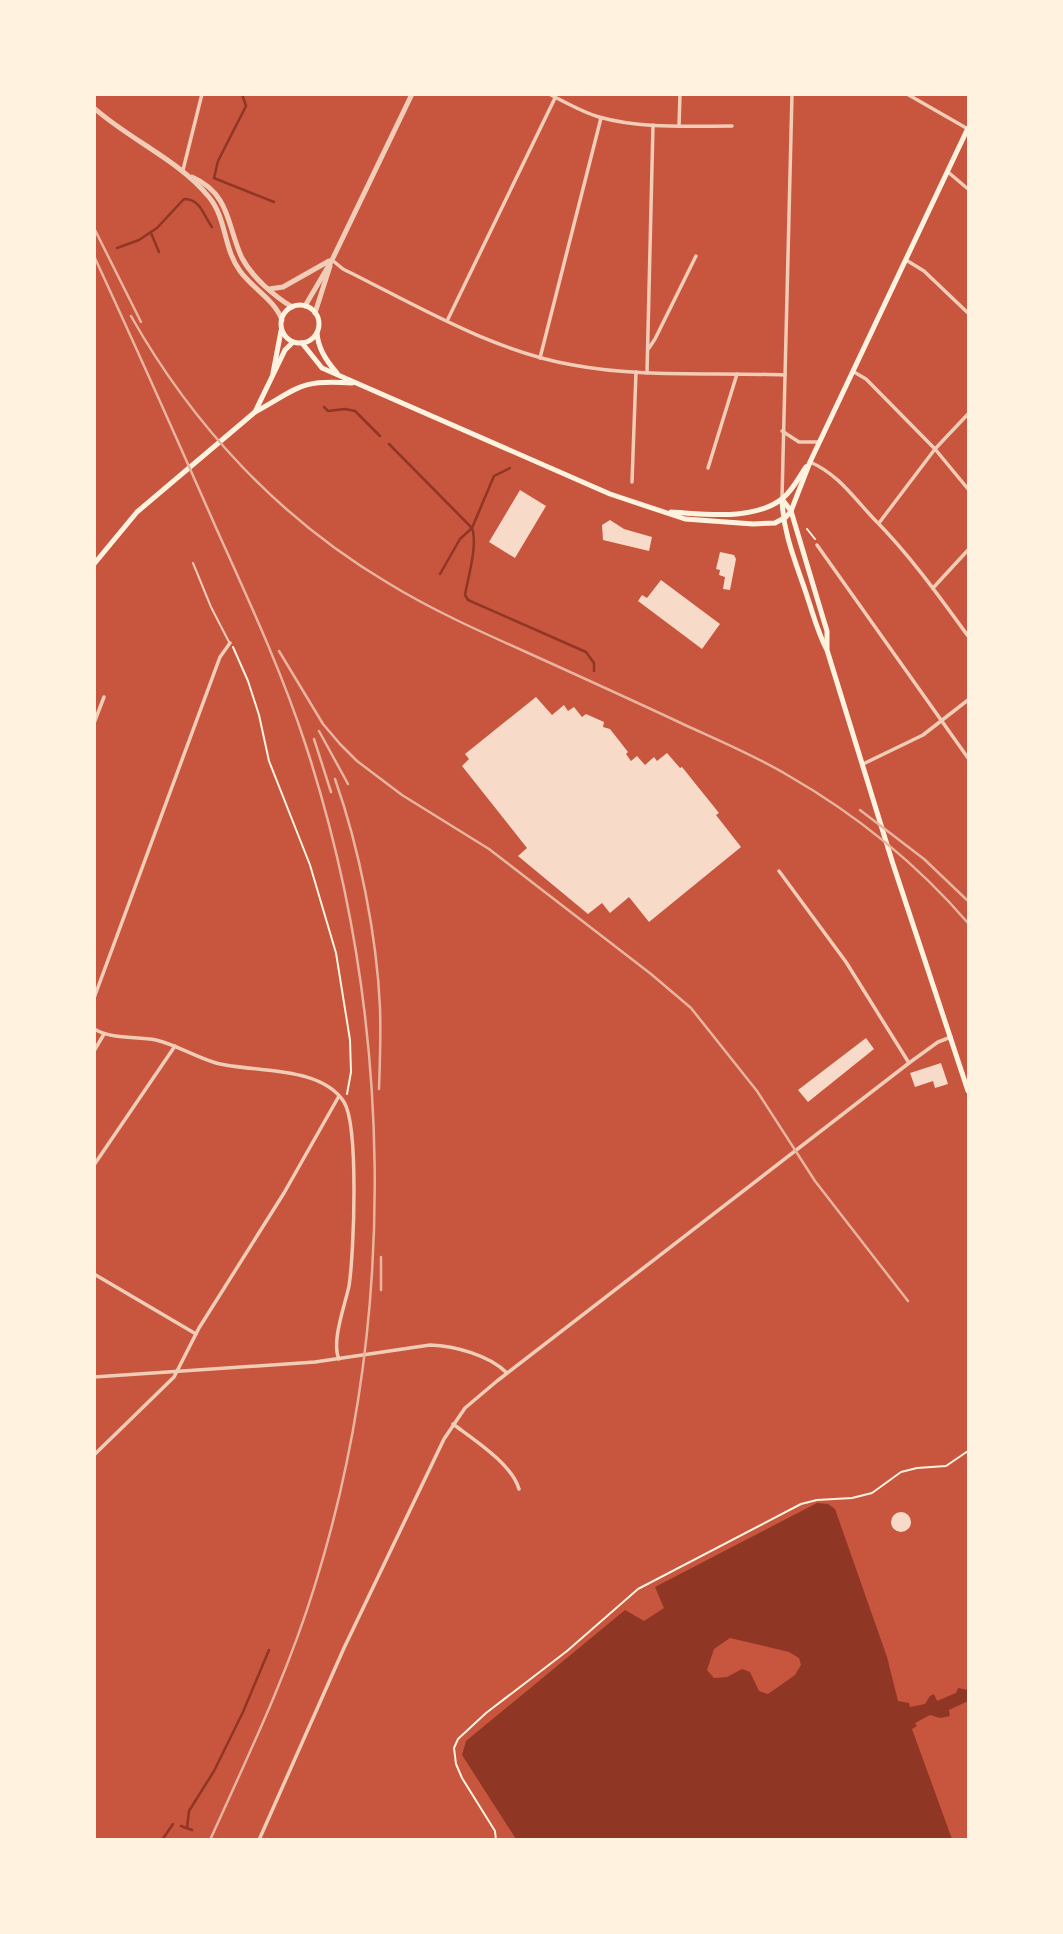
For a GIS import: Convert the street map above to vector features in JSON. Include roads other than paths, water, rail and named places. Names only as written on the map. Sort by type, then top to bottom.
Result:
[{"type":"main road","points":[[302,343],[322,368],[610,494],[685,519],[771,524],[783,519],[791,511],[810,462],[968,129]]},
{"type":"main road","points":[[272,376],[285,313],[292,307],[305,306],[315,313],[319,321],[317,341],[325,358],[338,375]]},
{"type":"main road","points":[[281,328],[293,342],[302,343],[317,333]]},
{"type":"main road","points":[[255,412],[285,350],[293,342]]},
{"type":"main road","points":[[94,564],[137,512],[255,412],[305,384],[324,381],[356,384]]},
{"type":"main road","points":[[664,512],[758,512],[782,499],[810,462]]},
{"type":"main road","points":[[782,499],[791,511],[824,618],[827,650]]},
{"type":"main road","points":[[782,499],[783,519],[818,635],[827,650],[968,1091]]},
{"type":"street","points":[[184,174],[202,94]]},
{"type":"street","points":[[305,306],[332,260],[412,94]]},
{"type":"street","points":[[549,94],[601,118],[653,125],[732,126]]},
{"type":"street","points":[[679,126],[680,94]]},
{"type":"street","points":[[782,499],[792,94]]},
{"type":"street","points":[[907,94],[968,129]]},
{"type":"street","points":[[448,320],[555,97]]},
{"type":"street","points":[[94,107],[184,174],[209,197],[217,208],[237,268],[273,306],[282,320]]},
{"type":"street","points":[[540,358],[601,118]]},
{"type":"street","points":[[647,373],[653,125]]},
{"type":"street","points":[[948,172],[968,189]]},
{"type":"street","points":[[184,174],[200,181],[219,200],[230,219],[244,261],[269,289],[292,307]]},
{"type":"street","points":[[647,349],[655,340],[696,256]]},
{"type":"street","points":[[269,289],[283,287],[332,260]]},
{"type":"street","points":[[315,313],[332,260]]},
{"type":"street","points":[[332,260],[343,269],[448,320],[540,358],[585,367],[647,373],[785,375]]},
{"type":"street","points":[[906,260],[924,271],[968,313]]},
{"type":"street","points":[[632,482],[636,372]]},
{"type":"street","points":[[853,372],[866,379],[935,449],[968,489]]},
{"type":"street","points":[[708,468],[737,374]]},
{"type":"street","points":[[879,523],[935,449],[968,414]]},
{"type":"street","points":[[782,431],[799,442],[820,442]]},
{"type":"street","points":[[810,462],[841,483],[879,523],[933,588],[968,636]]},
{"type":"street","points":[[817,545],[968,758]]},
{"type":"street","points":[[933,588],[968,550]]},
{"type":"street","points":[[94,998],[220,657],[230,643]]},
{"type":"street","points":[[94,723],[104,697]]},
{"type":"street","points":[[862,765],[888,754],[944,721],[968,700]]},
{"type":"street","points":[[779,871],[846,962],[909,1063]]},
{"type":"street","points":[[94,1029],[104,1034],[149,1039],[175,1046],[216,1063],[314,1079],[323,1082],[340,1096],[351,1121],[353,1227],[350,1280],[336,1345],[339,1359]]},
{"type":"street","points":[[94,1051],[104,1034]]},
{"type":"street","points":[[259,1839],[372,1590],[453,1424],[473,1400],[909,1063],[938,1042],[951,1037]]},
{"type":"street","points":[[94,1165],[175,1046]]},
{"type":"street","points":[[94,1455],[173,1379],[196,1335],[340,1096]]},
{"type":"street","points":[[94,1274],[196,1335]]},
{"type":"street","points":[[94,1377],[339,1359],[433,1345],[486,1359],[499,1365],[507,1373]]},
{"type":"street","points":[[453,1424],[484,1446],[517,1480],[519,1489]]},
{"type":"lane","points":[[193,564],[230,643]]},
{"type":"waterway","points":[[242,94],[246,106],[218,161],[214,178],[274,202]]},
{"type":"waterway","points":[[117,248],[139,240],[157,228],[184,199],[198,205],[212,227]]},
{"type":"waterway","points":[[151,233],[159,252]]},
{"type":"waterway","points":[[324,407],[328,411],[355,411],[380,436]]},
{"type":"waterway","points":[[389,444],[472,528],[473,552],[465,595],[468,600],[586,652],[594,663],[594,671]]},
{"type":"waterway","points":[[440,574],[460,539],[472,528],[494,476],[510,468]]},
{"type":"waterway","points":[[187,1828],[189,1811],[214,1771],[269,1650]]},
{"type":"waterway","points":[[162,1840],[173,1824]]},
{"type":"waterway","points":[[181,1826],[192,1830]]},
{"type":"railway","points":[[94,228],[141,322]]},
{"type":"railway","points":[[94,256],[253,610],[297,718],[335,848],[356,952],[369,1058],[375,1165],[372,1272],[361,1378],[342,1482],[315,1585],[293,1650],[210,1840]]},
{"type":"railway","points":[[131,316],[182,395],[242,467],[311,530],[348,558],[456,620],[738,749],[789,776],[838,807],[885,842],[928,881],[968,923]]},
{"type":"railway","points":[[279,651],[323,724],[357,761],[402,795],[489,849],[691,1008],[757,1091],[815,1181],[908,1301]]},
{"type":"railway","points":[[319,731],[348,784]]},
{"type":"railway","points":[[314,739],[331,792]]},
{"type":"railway","points":[[335,779],[359,862],[371,922],[380,1008],[379,1089]]},
{"type":"railway","points":[[860,810],[924,859],[968,901]]},
{"type":"railway","points":[[381,1257],[381,1290]]}]
